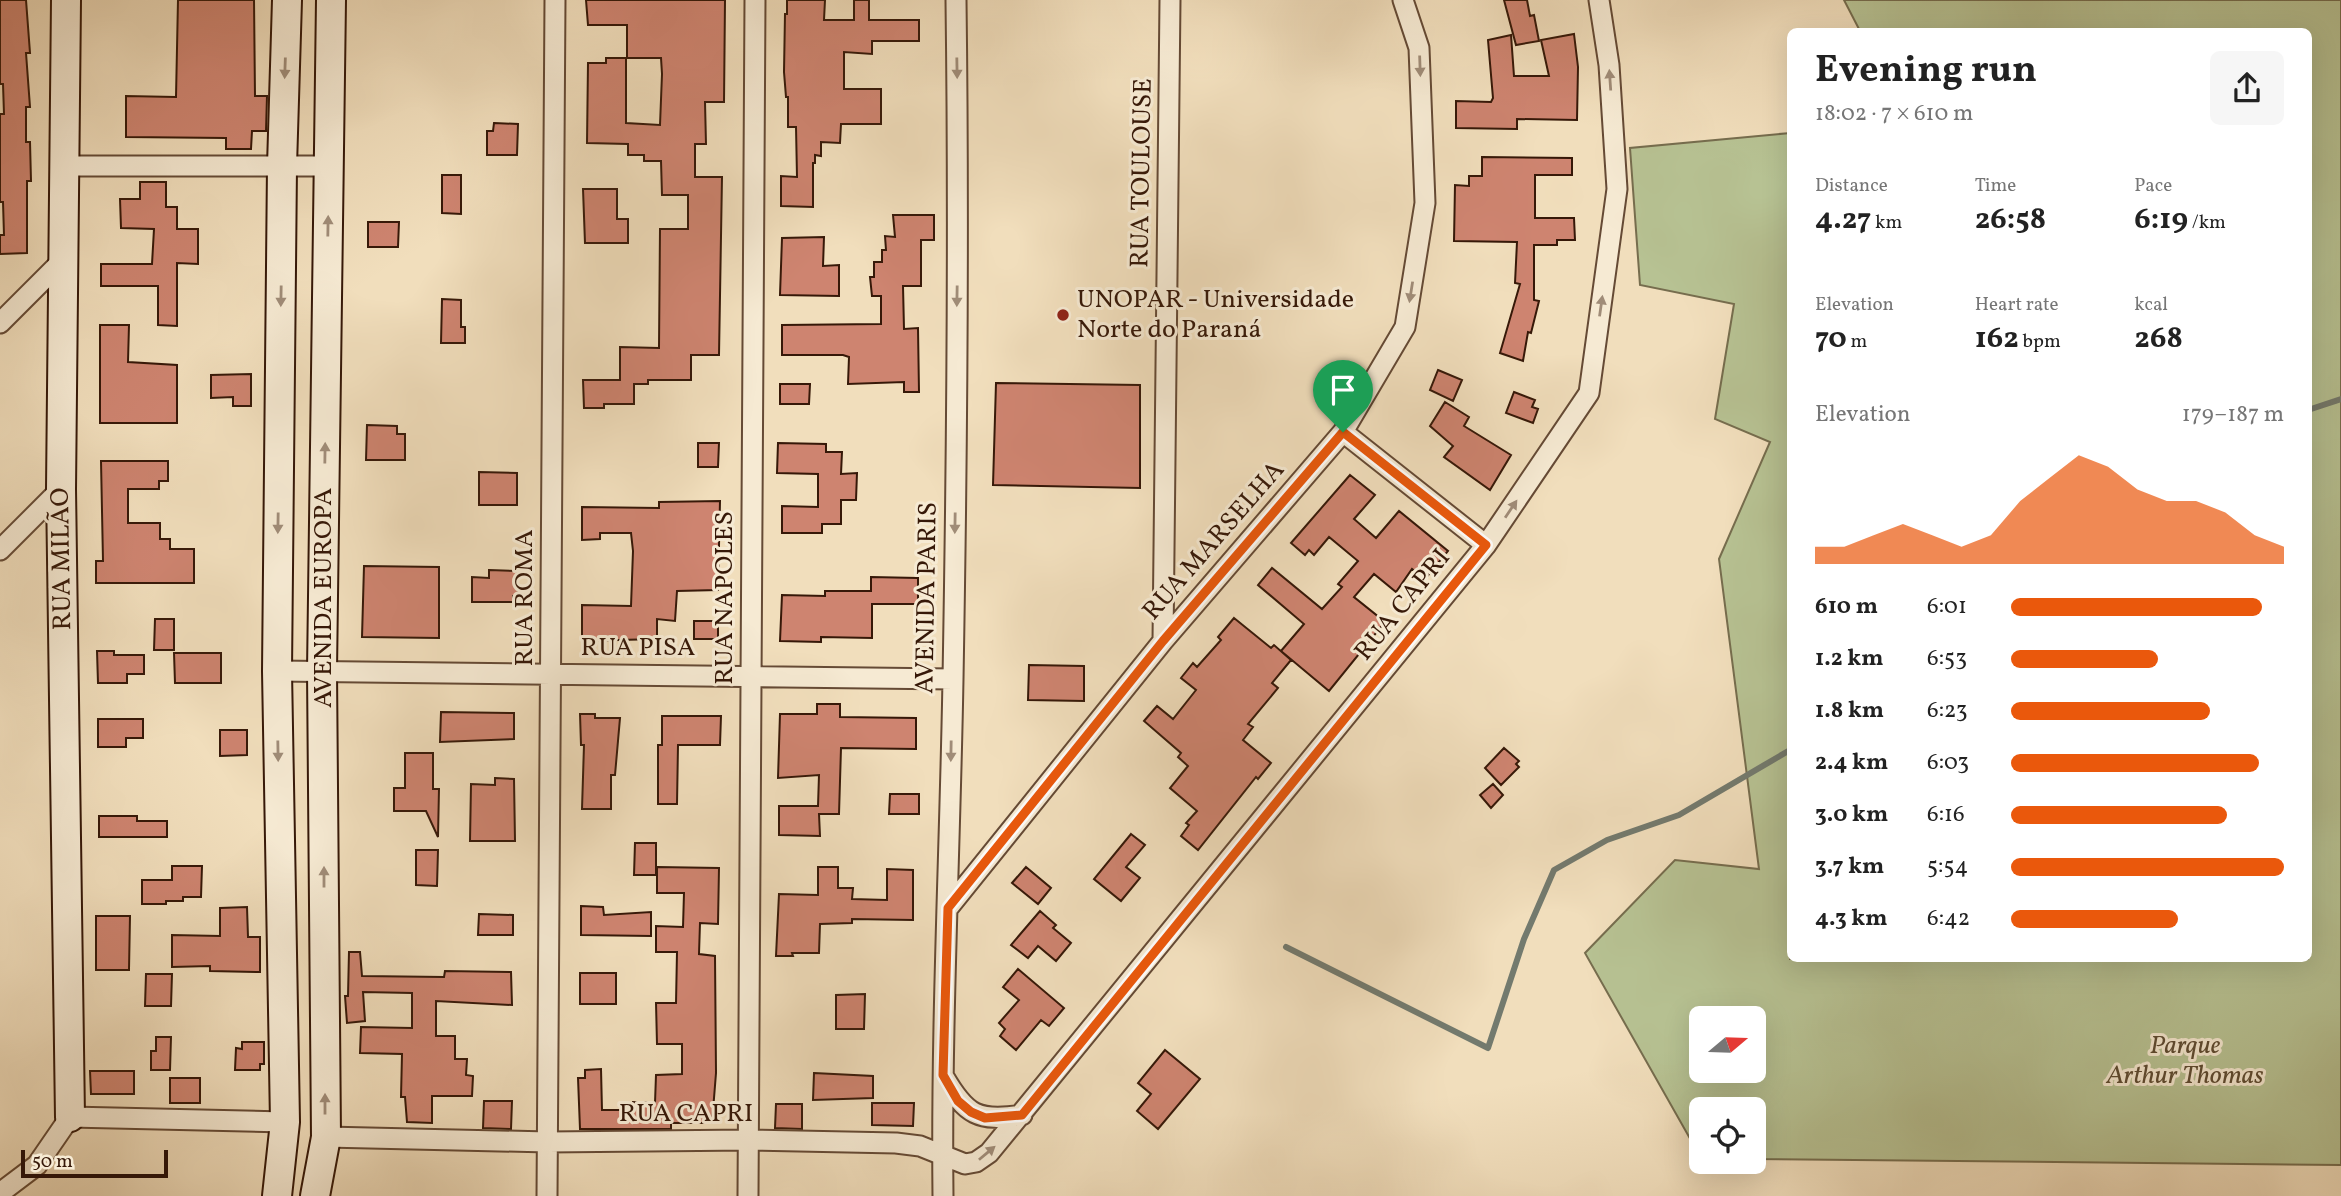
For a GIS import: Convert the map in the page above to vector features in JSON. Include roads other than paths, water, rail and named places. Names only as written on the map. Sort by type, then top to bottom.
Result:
[{"type":"main road","name":"RUA MILÃO","points":[[66,0],[61,489],[70,1117]]},
{"type":"main road","name":"AVENIDA EUROPA","points":[[276,1196],[285,1122],[276,671],[282,166],[288,0]]},
{"type":"main road","name":"AVENIDA EUROPA","points":[[316,1196],[326,1137],[322,671],[331,0]]},
{"type":"street","name":"RUA ROMA","points":[[547,1196],[555,0]]},
{"type":"street","name":"RUA NAPOLES","points":[[748,1196],[755,0]]},
{"type":"street","name":"AVENIDA PARIS","points":[[943,1196],[943,1075],[953,679],[958,166],[956,0]]},
{"type":"street","name":"RUA TOULOUSE","points":[[1163,641],[1170,0]]},
{"type":"street","name":"RUA MARSELHA","points":[[948,908],[1163,641],[1343,432],[1405,327],[1425,203],[1419,48],[1403,0]]},
{"type":"street","name":"RUA CAPRI","points":[[326,1137],[548,1142],[748,1140],[895,1143],[920,1146],[942,1153],[956,1162],[976,1162],[989,1153],[1486,545],[1589,393],[1617,189],[1609,65],[1599,0]]},
{"type":"street","points":[[64,166],[329,166]]},
{"type":"street","points":[[0,323],[63,260]]},
{"type":"street","points":[[1343,432],[1486,545]]},
{"type":"street","points":[[0,550],[61,489]]},
{"type":"street","name":"RUA PISA","points":[[276,671],[953,679]]},
{"type":"street","points":[[943,1075],[958,1101],[971,1112],[985,1118],[1022,1115]]},
{"type":"street","points":[[0,1193],[37,1165],[70,1117],[285,1122]]},
{"type":"waterway","points":[[2312,409],[2341,399]]},
{"type":"waterway","points":[[1286,947],[1488,1048],[1524,939],[1554,870],[1607,840],[1679,815],[1787,752]]},
{"type":"place","name":"UNOPAR - Universidade Norte do Paraná","points":[[1063,315]]},
{"type":"park label","name":"Parque Arthur Thomas","points":[[2185,1061]]}]
